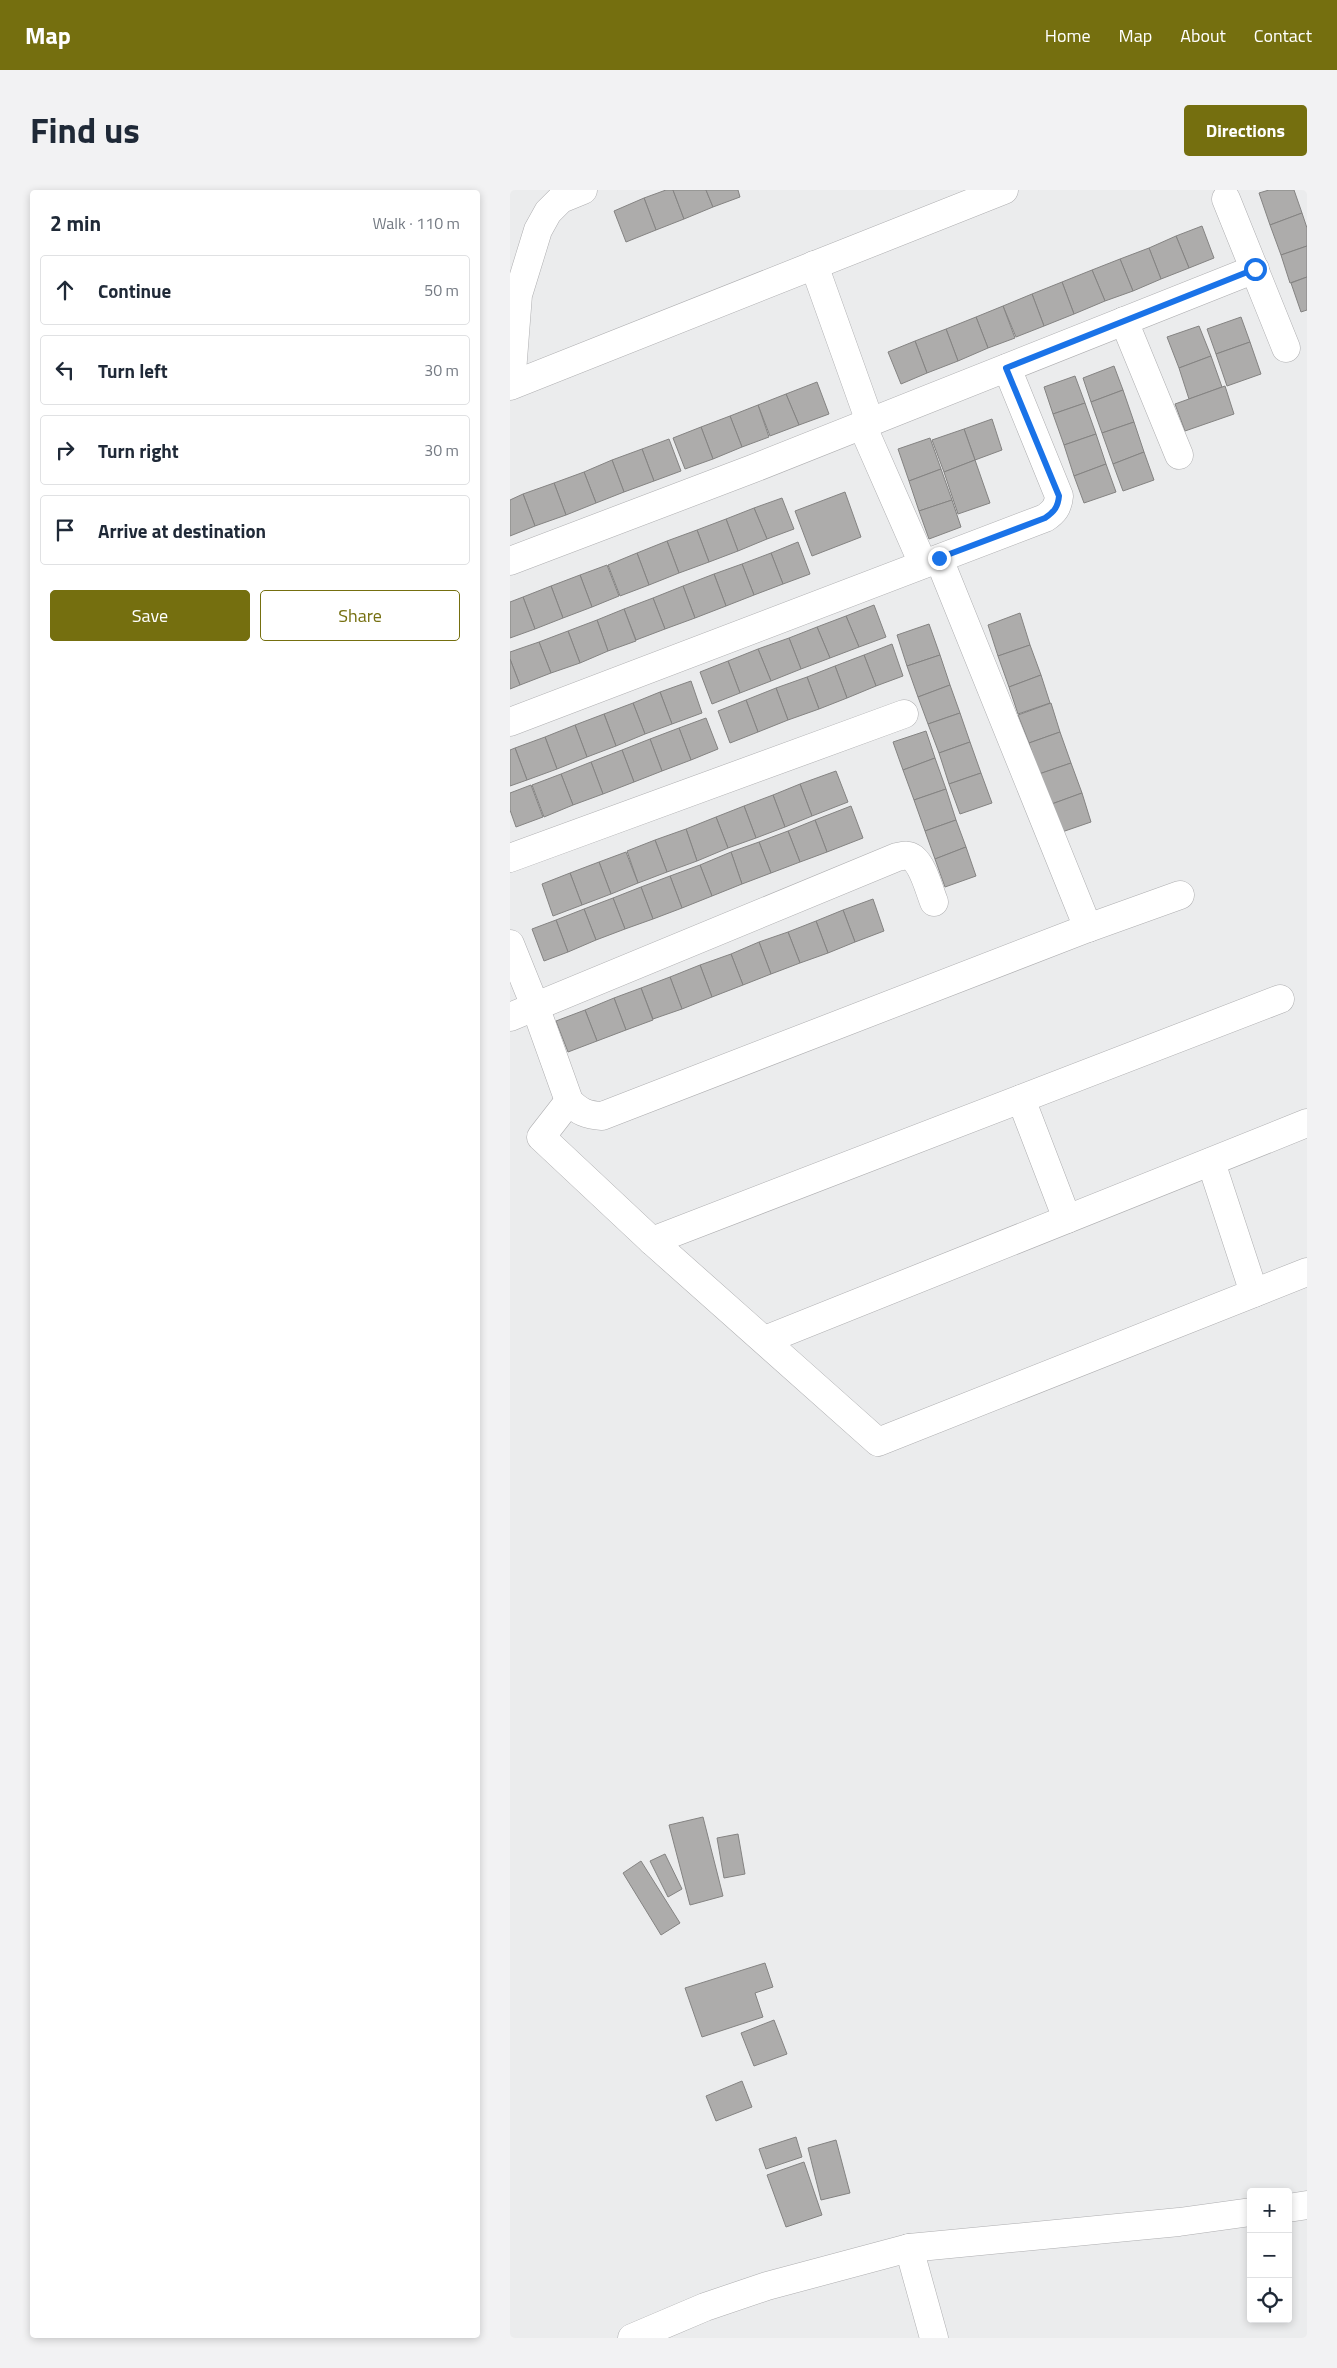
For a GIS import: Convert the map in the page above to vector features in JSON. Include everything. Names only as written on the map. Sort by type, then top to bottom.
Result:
[{"type":"street","points":[[583,190],[561,200],[548,212],[538,230],[518,296],[510,386],[1004,190]]},
{"type":"street","points":[[1226,199],[1286,348]]},
{"type":"street","points":[[814,265],[866,424],[931,561],[1088,928]]},
{"type":"street","points":[[510,561],[866,424],[1255,269]]},
{"type":"street","points":[[1124,321],[1179,455]]},
{"type":"street","points":[[510,722],[1045,518],[1059,504],[1059,496],[1006,368]]},
{"type":"street","points":[[510,858],[904,714]]},
{"type":"street","points":[[510,1017],[897,857],[907,855],[913,858],[934,902]]},
{"type":"street","points":[[510,944],[535,1006],[569,1101],[577,1110],[587,1115],[602,1116],[1088,928],[1180,895]]},
{"type":"street","points":[[652,1242],[1280,999]]},
{"type":"street","points":[[1020,1098],[1067,1219]]},
{"type":"street","points":[[569,1101],[541,1137],[652,1242],[878,1442],[1307,1272]]},
{"type":"street","points":[[765,1340],[1307,1123]]},
{"type":"street","points":[[1211,1162],[1254,1293]]},
{"type":"street","points":[[1292,2207],[1307,2205]]},
{"type":"street","points":[[632,2338],[706,2307],[767,2286],[909,2248],[1179,2222],[1247,2213]]},
{"type":"street","points":[[909,2248],[934,2338]]},
{"type":"building","points":[[666,190],[673,190],[684,219],[656,230],[644,198]]},
{"type":"building","points":[[673,190],[706,190],[713,207],[684,219]]},
{"type":"building","points":[[706,190],[738,190],[740,197],[713,207]]},
{"type":"building","points":[[1269,190],[1294,190],[1302,213],[1270,225],[1259,193]]},
{"type":"building","points":[[644,198],[656,230],[626,242],[614,211]]},
{"type":"building","points":[[1302,213],[1307,228],[1307,246],[1281,255],[1270,225]]},
{"type":"building","points":[[1202,226],[1214,258],[1189,268],[1176,236]]},
{"type":"building","points":[[1176,236],[1189,268],[1161,279],[1149,248]]},
{"type":"building","points":[[1307,246],[1307,277],[1290,283],[1281,255]]},
{"type":"building","points":[[1149,248],[1161,279],[1133,291],[1120,259]]},
{"type":"building","points":[[1120,259],[1133,291],[1105,301],[1092,270]]},
{"type":"building","points":[[1092,270],[1105,301],[1074,314],[1062,282]]},
{"type":"building","points":[[1307,277],[1307,310],[1301,312],[1291,283]]},
{"type":"building","points":[[1062,282],[1074,314],[1044,326],[1032,294]]},
{"type":"building","points":[[1032,294],[1044,326],[1016,337],[1003,306]]},
{"type":"building","points":[[1003,306],[1015,338],[988,348],[976,317]]},
{"type":"building","points":[[976,317],[988,348],[958,361],[946,329]]},
{"type":"building","points":[[1241,317],[1250,342],[1216,354],[1207,329]]},
{"type":"building","points":[[1199,326],[1211,356],[1179,368],[1167,337]]},
{"type":"building","points":[[946,329],[958,361],[927,373],[915,341]]},
{"type":"building","points":[[915,341],[927,373],[901,384],[888,352]]},
{"type":"building","points":[[1250,342],[1261,374],[1227,386],[1216,354]]},
{"type":"building","points":[[1211,356],[1222,387],[1189,399],[1179,368]]},
{"type":"building","points":[[1114,366],[1123,390],[1091,402],[1083,378]]},
{"type":"building","points":[[1075,376],[1085,403],[1053,414],[1044,387]]},
{"type":"building","points":[[817,382],[829,414],[799,425],[786,394]]},
{"type":"building","points":[[1225,386],[1234,414],[1185,431],[1175,404]]},
{"type":"building","points":[[1123,390],[1134,422],[1102,433],[1091,402]]},
{"type":"building","points":[[786,394],[799,425],[770,436],[758,405]]},
{"type":"building","points":[[1085,403],[1096,434],[1064,445],[1053,414]]},
{"type":"building","points":[[758,405],[769,437],[742,447],[730,416]]},
{"type":"building","points":[[730,416],[742,447],[713,459],[701,427]]},
{"type":"building","points":[[992,419],[1002,450],[975,460],[964,429]]},
{"type":"building","points":[[1134,422],[1144,452],[1113,464],[1102,433]]},
{"type":"building","points":[[701,427],[713,459],[685,469],[673,438]]},
{"type":"building","points":[[964,429],[975,460],[944,472],[932,440]]},
{"type":"building","points":[[1096,434],[1106,464],[1074,476],[1064,445]]},
{"type":"building","points":[[930,438],[941,469],[909,481],[898,449]]},
{"type":"building","points":[[669,439],[681,471],[654,481],[642,449]]},
{"type":"building","points":[[642,449],[654,481],[624,492],[612,460]]},
{"type":"building","points":[[1144,452],[1154,480],[1123,491],[1113,464]]},
{"type":"building","points":[[612,460],[624,492],[596,503],[584,472]]},
{"type":"building","points":[[975,460],[990,503],[958,514],[944,472]]},
{"type":"building","points":[[1106,464],[1116,492],[1084,503],[1074,476]]},
{"type":"building","points":[[941,469],[952,500],[919,511],[909,481]]},
{"type":"building","points":[[584,472],[596,503],[566,515],[554,483]]},
{"type":"building","points":[[554,483],[566,515],[535,526],[523,494]]},
{"type":"building","points":[[845,492],[861,537],[812,556],[795,511]]},
{"type":"building","points":[[523,494],[535,526],[510,536],[510,500]]},
{"type":"building","points":[[782,498],[794,529],[767,539],[754,508]]},
{"type":"building","points":[[952,500],[961,527],[929,539],[919,511]]},
{"type":"building","points":[[754,508],[767,539],[738,551],[726,519]]},
{"type":"building","points":[[726,519],[738,551],[709,562],[697,530]]},
{"type":"building","points":[[697,530],[709,562],[679,573],[667,541]]},
{"type":"building","points":[[667,541],[679,573],[649,585],[637,553]]},
{"type":"building","points":[[798,542],[810,574],[783,584],[771,553]]},
{"type":"building","points":[[637,553],[649,585],[620,596],[608,565]]},
{"type":"building","points":[[771,553],[783,584],[754,595],[742,564]]},
{"type":"building","points":[[742,564],[754,595],[726,606],[714,574]]},
{"type":"building","points":[[607,565],[619,596],[592,607],[580,575]]},
{"type":"building","points":[[714,574],[726,606],[695,618],[683,586]]},
{"type":"building","points":[[580,575],[592,607],[563,618],[551,586]]},
{"type":"building","points":[[551,586],[563,618],[535,629],[523,597]]},
{"type":"building","points":[[683,586],[695,618],[665,629],[653,598]]},
{"type":"building","points":[[523,597],[535,629],[510,638],[510,602]]},
{"type":"building","points":[[653,598],[665,629],[636,640],[624,609]]},
{"type":"building","points":[[874,605],[886,637],[859,647],[846,616]]},
{"type":"building","points":[[624,609],[636,641],[608,651],[597,620]]},
{"type":"building","points":[[1020,613],[1030,645],[998,656],[988,625]]},
{"type":"building","points":[[846,616],[859,647],[830,658],[817,627]]},
{"type":"building","points":[[597,620],[608,651],[580,663],[568,631]]},
{"type":"building","points":[[929,624],[940,655],[907,666],[897,635]]},
{"type":"building","points":[[817,627],[830,658],[801,669],[789,638]]},
{"type":"building","points":[[568,631],[580,663],[551,673],[539,642]]},
{"type":"building","points":[[789,638],[801,669],[771,681],[758,649]]},
{"type":"building","points":[[539,642],[551,673],[520,685],[510,659],[510,652]]},
{"type":"building","points":[[892,644],[903,676],[876,686],[864,655]]},
{"type":"building","points":[[1030,645],[1041,675],[1009,687],[998,656]]},
{"type":"building","points":[[758,649],[771,681],[740,693],[728,661]]},
{"type":"building","points":[[864,655],[876,686],[847,698],[835,666]]},
{"type":"building","points":[[940,655],[950,685],[918,697],[907,666]]},
{"type":"building","points":[[510,659],[520,685],[510,689]]},
{"type":"building","points":[[728,661],[740,693],[712,704],[700,672]]},
{"type":"building","points":[[835,666],[847,698],[819,709],[807,677]]},
{"type":"building","points":[[1041,675],[1050,703],[1018,714],[1009,687]]},
{"type":"building","points":[[807,677],[819,709],[788,720],[776,688]]},
{"type":"building","points":[[691,681],[702,713],[672,724],[660,692]]},
{"type":"building","points":[[950,685],[960,713],[928,724],[918,697]]},
{"type":"building","points":[[776,688],[788,720],[758,732],[746,700]]},
{"type":"building","points":[[660,692],[672,724],[645,734],[633,703]]},
{"type":"building","points":[[746,700],[758,732],[730,743],[718,711]]},
{"type":"building","points":[[633,703],[645,734],[616,746],[604,714]]},
{"type":"building","points":[[1051,703],[1060,732],[1029,743],[1018,715]]},
{"type":"building","points":[[960,713],[970,742],[939,753],[928,724]]},
{"type":"building","points":[[604,714],[616,746],[587,757],[575,725]]},
{"type":"building","points":[[706,718],[718,749],[691,760],[679,728]]},
{"type":"building","points":[[575,725],[587,757],[557,769],[545,737]]},
{"type":"building","points":[[679,728],[691,760],[662,771],[650,739]]},
{"type":"building","points":[[926,731],[935,758],[903,770],[893,742]]},
{"type":"building","points":[[1060,732],[1071,763],[1039,774],[1029,743]]},
{"type":"building","points":[[545,737],[557,769],[527,780],[515,748]]},
{"type":"building","points":[[650,739],[662,771],[634,782],[622,750]]},
{"type":"building","points":[[970,742],[981,773],[949,784],[939,753]]},
{"type":"building","points":[[515,748],[527,780],[510,786],[510,750]]},
{"type":"building","points":[[622,750],[634,782],[603,794],[591,762]]},
{"type":"building","points":[[935,758],[946,789],[914,800],[903,770]]},
{"type":"building","points":[[591,762],[603,794],[573,805],[561,774]]},
{"type":"building","points":[[1071,763],[1082,793],[1049,805],[1039,774]]},
{"type":"building","points":[[836,771],[848,802],[812,816],[800,784]]},
{"type":"building","points":[[981,773],[992,803],[960,814],[949,784]]},
{"type":"building","points":[[561,774],[573,805],[544,817],[532,785]]},
{"type":"building","points":[[800,784],[812,816],[785,827],[773,795]]},
{"type":"building","points":[[531,785],[543,817],[516,827],[510,810],[510,793]]},
{"type":"building","points":[[946,789],[956,820],[925,831],[914,800]]},
{"type":"building","points":[[1082,793],[1091,822],[1059,833],[1049,805]]},
{"type":"building","points":[[773,795],[785,827],[756,838],[744,806]]},
{"type":"building","points":[[744,806],[756,838],[728,848],[716,817]]},
{"type":"building","points":[[851,806],[863,838],[827,852],[815,820]]},
{"type":"building","points":[[716,817],[728,848],[697,861],[686,829]]},
{"type":"building","points":[[815,820],[827,852],[800,862],[788,831]]},
{"type":"building","points":[[956,820],[966,847],[935,859],[925,831]]},
{"type":"building","points":[[686,829],[697,861],[667,872],[655,840]]},
{"type":"building","points":[[788,831],[800,862],[771,873],[759,842]]},
{"type":"building","points":[[655,840],[667,872],[638,883],[627,851]]},
{"type":"building","points":[[759,842],[771,873],[742,884],[731,852]]},
{"type":"building","points":[[966,847],[976,876],[945,887],[935,859]]},
{"type":"building","points":[[626,852],[638,883],[611,894],[599,862]]},
{"type":"building","points":[[731,852],[742,884],[712,896],[700,865]]},
{"type":"building","points":[[599,862],[611,894],[582,905],[570,873]]},
{"type":"building","points":[[700,865],[712,896],[682,908],[670,876]]},
{"type":"building","points":[[570,873],[582,905],[553,916],[542,884]]},
{"type":"building","points":[[670,876],[682,908],[653,919],[641,887]]},
{"type":"building","points":[[641,887],[653,919],[625,929],[613,898]]},
{"type":"building","points":[[613,898],[625,929],[596,940],[584,909]]},
{"type":"building","points":[[873,899],[884,931],[855,942],[843,910]]},
{"type":"building","points":[[584,909],[596,940],[568,952],[556,920]]},
{"type":"building","points":[[843,910],[855,942],[828,953],[816,921]]},
{"type":"building","points":[[556,920],[568,952],[544,961],[532,929]]},
{"type":"building","points":[[816,921],[828,953],[800,963],[788,932]]},
{"type":"building","points":[[788,932],[800,963],[771,974],[759,942]]},
{"type":"building","points":[[759,942],[771,974],[743,985],[731,954]]},
{"type":"building","points":[[731,954],[743,985],[712,997],[700,965]]},
{"type":"building","points":[[700,965],[712,997],[682,1009],[670,977]]},
{"type":"building","points":[[670,977],[682,1009],[653,1019],[641,988]]},
{"type":"building","points":[[641,988],[653,1020],[626,1030],[614,998]]},
{"type":"building","points":[[614,998],[626,1030],[597,1041],[585,1010]]},
{"type":"building","points":[[585,1010],[597,1041],[568,1052],[556,1021]]},
{"type":"building","points":[[703,1817],[723,1896],[690,1905],[669,1825]]},
{"type":"building","points":[[738,1834],[745,1874],[724,1878],[717,1838]]},
{"type":"building","points":[[665,1854],[682,1889],[668,1897],[650,1861]]},
{"type":"building","points":[[641,1861],[680,1923],[661,1935],[623,1873]]},
{"type":"building","points":[[765,1963],[773,1987],[755,1993],[763,2017],[702,2037],[685,1988]]},
{"type":"building","points":[[774,2020],[787,2054],[754,2066],[741,2033]]},
{"type":"building","points":[[742,2081],[752,2107],[716,2121],[706,2096]]},
{"type":"building","points":[[796,2137],[802,2157],[766,2169],[759,2149]]},
{"type":"building","points":[[836,2140],[850,2193],[821,2200],[808,2148]]},
{"type":"building","points":[[804,2162],[822,2215],[786,2227],[767,2175]]},
{"type":"route","points":[[939,558],[1045,518],[1059,504],[1059,496],[1006,368],[1255,269]]}]
